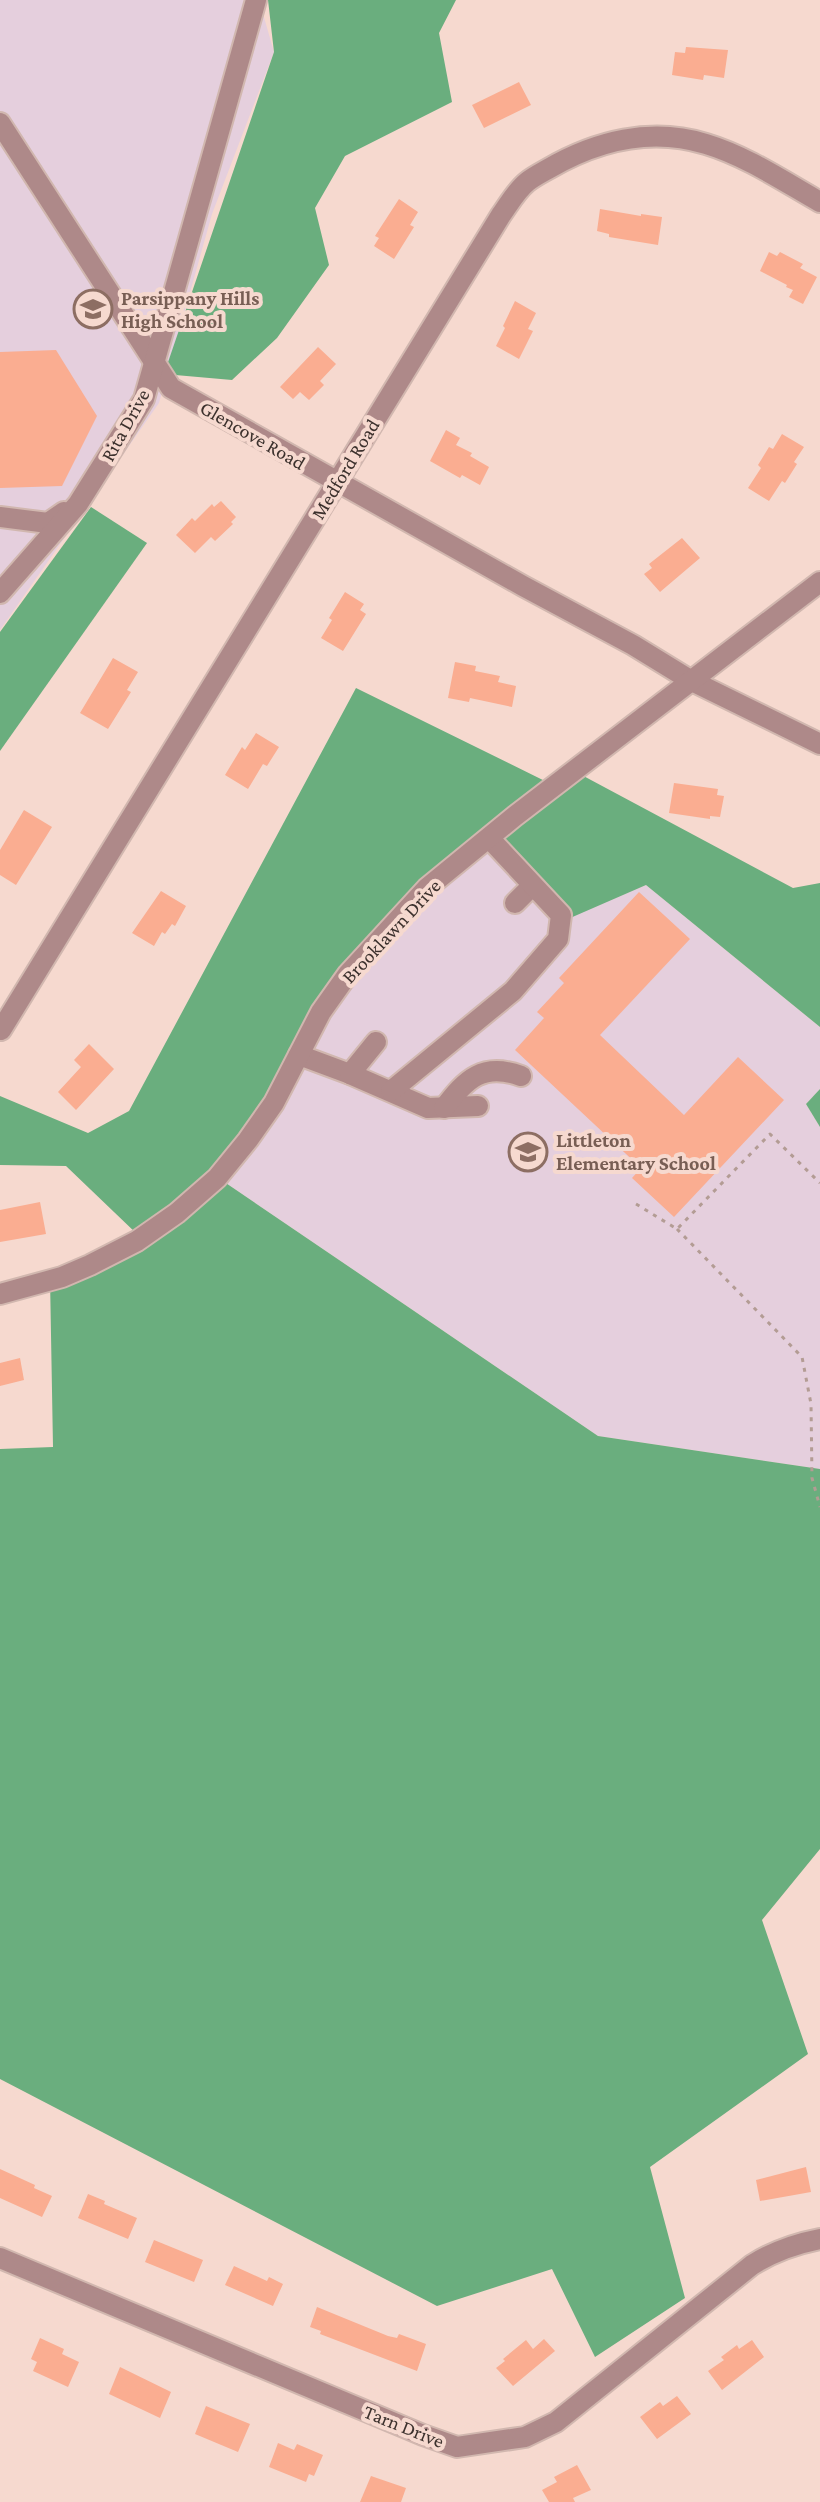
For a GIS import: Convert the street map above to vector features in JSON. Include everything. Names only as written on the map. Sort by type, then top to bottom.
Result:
[{"type":"street","points":[[154,362],[256,0]]},
{"type":"street","name":"Rita Drive","points":[[0,123],[154,362],[144,399],[78,504],[0,593]]},
{"type":"street","name":"Medford Road","points":[[1,1030],[515,195],[528,181],[573,154],[595,146],[656,136],[704,143],[727,152],[820,202]]},
{"type":"street","name":"Glencove Road","points":[[154,362],[171,388],[633,645],[690,680],[820,744]]},
{"type":"street","points":[[0,517],[48,523],[78,504]]},
{"type":"street","name":"Brooklawn Drive","points":[[0,1294],[62,1277],[90,1265],[137,1241],[177,1213],[217,1178],[248,1140],[274,1103],[321,1012],[365,955],[427,888],[690,680],[820,582]]},
{"type":"street","points":[[391,1091],[513,991],[558,939],[561,915],[489,838]]},
{"type":"street","points":[[515,903],[532,886]]},
{"type":"street","points":[[350,1074],[376,1042]]},
{"type":"street","points":[[299,1055],[428,1108],[478,1106]]},
{"type":"street","points":[[444,1108],[466,1081],[480,1074],[493,1070],[521,1076]]},
{"type":"street","name":"Tarn Drive","points":[[0,2258],[457,2447],[525,2437],[556,2422],[752,2265],[796,2243],[820,2239]]},
{"type":"path","points":[[677,1229],[770,1134],[820,1183]]},
{"type":"path","points":[[636,1204],[677,1229],[802,1357],[811,1404],[812,1478],[820,1507]]},
{"type":"shaded area","name":"Parsippany Hills High School","points":[[0,0],[259,0],[274,52],[212,214],[159,403],[0,630]]},
{"type":"shaded area","name":"Littleton Elementary School","points":[[490,841],[561,921],[646,885],[820,1027],[820,1089],[806,1104],[820,1127],[820,1469],[598,1436],[217,1177],[371,942]]},
{"type":"green space","points":[[268,0],[456,0],[439,33],[452,102],[345,156],[315,208],[329,265],[277,338],[232,380],[164,374],[274,52]]},
{"type":"green space","points":[[91,507],[147,543],[0,751],[0,632]]},
{"type":"green space","points":[[356,688],[557,787],[576,772],[793,888],[820,883],[820,1027],[646,885],[561,922],[490,842],[371,942],[217,1177],[598,1436],[820,1469],[820,1849],[762,1920],[808,2054],[650,2167],[685,2298],[595,2357],[552,2269],[437,2306],[0,2079],[0,1449],[53,1447],[50,1278],[138,1235],[66,1166],[0,1165],[0,1096],[88,1133],[129,1111]]},
{"type":"green space","points":[[820,1089],[820,1127],[806,1104]]},
{"type":"building","points":[[686,47],[728,50],[724,78],[704,75],[703,80],[672,75],[675,52],[685,53]]},
{"type":"building","points":[[519,82],[531,105],[484,128],[472,105]]},
{"type":"building","points":[[399,199],[418,212],[410,225],[414,227],[394,259],[374,246],[379,238],[375,236]]},
{"type":"building","points":[[600,209],[662,217],[658,245],[609,237],[609,234],[597,231]]},
{"type":"building","points":[[769,252],[777,256],[780,252],[803,264],[800,268],[817,277],[803,304],[789,297],[793,290],[787,285],[760,271]]},
{"type":"building","points":[[515,301],[536,313],[528,329],[533,331],[519,359],[496,346]]},
{"type":"building","points":[[318,347],[336,364],[320,381],[324,385],[309,400],[300,392],[293,399],[280,387]]},
{"type":"building","points":[[56,350],[97,416],[62,486],[0,488],[0,352]]},
{"type":"building","points":[[446,430],[460,438],[456,445],[489,467],[480,485],[430,461]]},
{"type":"building","points":[[782,434],[804,447],[785,483],[782,481],[769,501],[748,488],[761,468],[758,465],[769,447],[773,449]]},
{"type":"building","points":[[221,501],[236,517],[231,522],[233,524],[215,541],[211,537],[195,553],[176,535],[192,518],[195,521],[212,504],[214,507]]},
{"type":"building","points":[[682,538],[700,558],[660,592],[644,574],[652,568],[649,564]]},
{"type":"building","points":[[345,592],[364,604],[360,610],[366,614],[343,651],[321,638]]},
{"type":"building","points":[[113,658],[138,672],[127,690],[131,692],[108,729],[80,713]]},
{"type":"building","points":[[455,662],[476,666],[475,671],[500,676],[498,682],[516,686],[512,707],[470,698],[469,702],[448,698]]},
{"type":"building","points":[[256,733],[279,747],[267,766],[263,764],[248,789],[225,775],[242,747],[245,750]]},
{"type":"building","points":[[674,783],[718,789],[717,795],[724,796],[720,817],[710,816],[710,819],[669,813]]},
{"type":"building","points":[[24,810],[52,827],[16,885],[0,875],[0,850]]},
{"type":"building","points":[[161,891],[186,906],[175,926],[172,924],[165,934],[162,932],[154,946],[132,933]]},
{"type":"building","name":"Littleton Elementary School","points":[[639,892],[690,939],[600,1035],[684,1115],[738,1057],[784,1100],[674,1217],[632,1178],[641,1168],[515,1050],[544,1018],[537,1012],[564,983],[559,978]]},
{"type":"building","points":[[89,1044],[114,1069],[76,1110],[58,1092],[81,1067],[74,1060]]},
{"type":"building","points":[[40,1202],[46,1234],[0,1242],[0,1210]]},
{"type":"building","points":[[20,1358],[24,1380],[0,1386],[0,1363]]},
{"type":"building","points":[[806,2167],[811,2192],[760,2201],[756,2180]]},
{"type":"building","points":[[0,2169],[52,2196],[42,2217],[0,2198]]},
{"type":"building","points":[[88,2194],[137,2218],[128,2239],[78,2218]]},
{"type":"building","points":[[154,2240],[203,2260],[194,2282],[145,2262]]},
{"type":"building","points":[[234,2266],[267,2281],[269,2277],[283,2284],[273,2306],[225,2285]]},
{"type":"building","points":[[317,2307],[388,2336],[397,2338],[399,2334],[426,2344],[417,2371],[320,2334],[321,2331],[310,2327]]},
{"type":"building","points":[[40,2338],[64,2349],[62,2354],[79,2362],[68,2387],[33,2371],[37,2362],[31,2359]]},
{"type":"building","points":[[544,2339],[555,2351],[513,2386],[496,2368],[526,2340],[533,2349]]},
{"type":"building","points":[[752,2340],[764,2357],[722,2390],[708,2371],[724,2360],[721,2357],[737,2345],[739,2349]]},
{"type":"building","points":[[120,2367],[171,2392],[160,2418],[109,2394]]},
{"type":"building","points":[[677,2396],[691,2414],[657,2439],[640,2417],[660,2402],[663,2406]]},
{"type":"building","points":[[206,2406],[250,2424],[238,2452],[195,2434]]},
{"type":"building","points":[[278,2443],[294,2450],[297,2444],[323,2455],[314,2476],[309,2474],[306,2482],[269,2467]]},
{"type":"building","points":[[577,2465],[591,2490],[573,2498],[575,2502],[549,2502],[542,2490],[557,2482],[554,2477]]},
{"type":"building","points":[[371,2476],[406,2488],[401,2502],[360,2502]]},
{"type":"place","name":"Parsippany Hills High School","points":[[93,309]]},
{"type":"place","name":"Littleton Elementary School","points":[[528,1152]]}]
